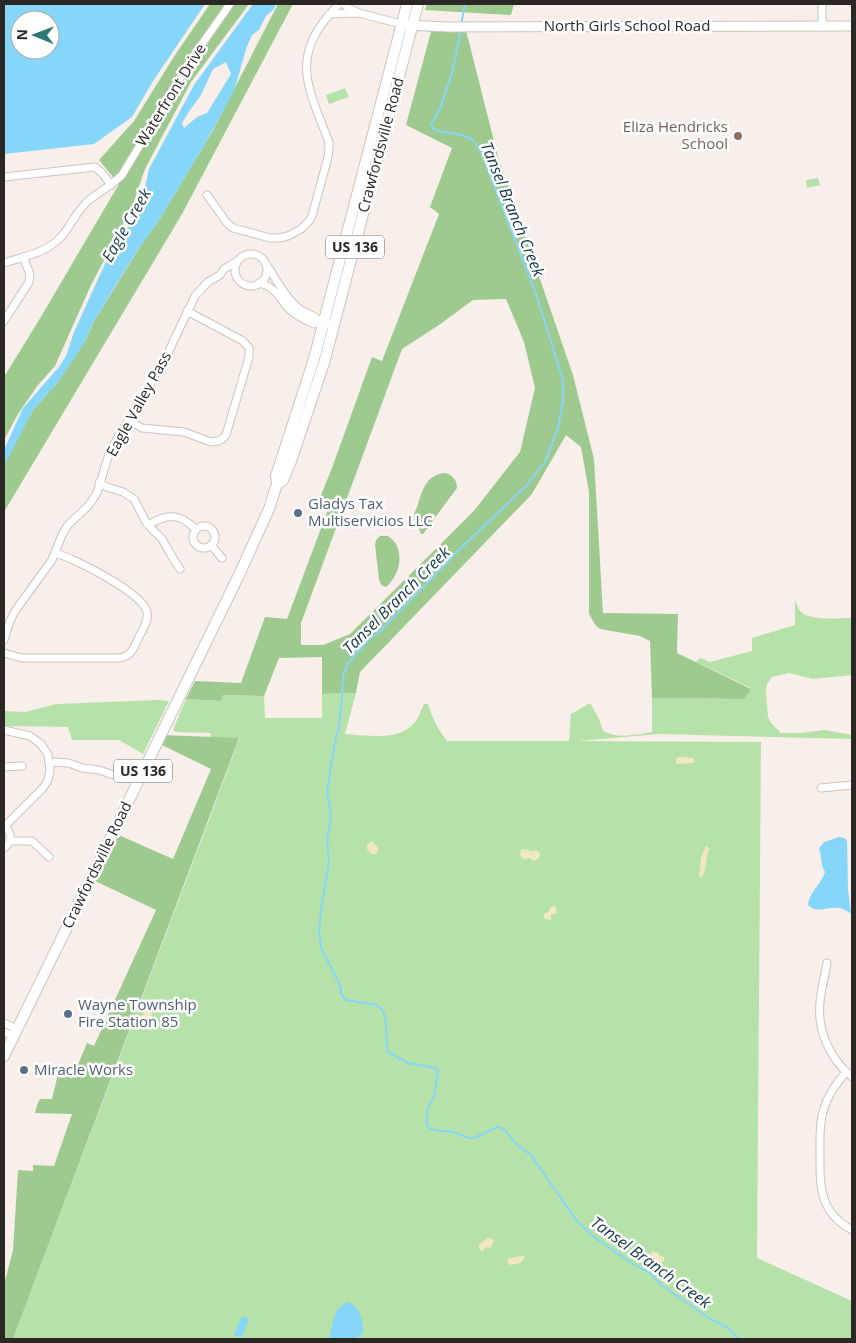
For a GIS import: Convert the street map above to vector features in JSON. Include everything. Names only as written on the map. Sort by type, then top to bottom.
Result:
[{"type":"main road","name":"Crawfordsville Road","points":[[278,484],[276,476],[307,379],[407,4]]},
{"type":"main road","name":"Crawfordsville Road","points":[[4,1056],[12,1032],[232,590],[269,509],[278,484],[283,480],[317,386],[418,4]]},
{"type":"main road","name":"North Girls School Road","points":[[401,24],[448,27],[852,26]]},
{"type":"street","name":"Waterfront Drive","points":[[4,263],[42,251],[56,242],[84,205],[122,175],[193,57],[230,4]]},
{"type":"street","points":[[207,195],[230,226],[265,237],[279,238],[288,236],[301,229],[309,221],[314,212],[329,148],[308,89],[307,62],[312,40],[319,26],[339,4]]},
{"type":"street","points":[[344,4],[359,13],[401,24]]},
{"type":"street","points":[[822,4],[822,26]]},
{"type":"street","points":[[329,14],[359,13]]},
{"type":"street","points":[[4,177],[95,167],[111,185]]},
{"type":"street","points":[[264,262],[266,275],[259,283],[248,285],[241,282],[237,277],[235,270],[238,260],[253,254],[260,257],[264,262],[294,304],[301,311],[334,326]]},
{"type":"street","points":[[4,321],[6,313],[30,280],[28,270],[22,258]]},
{"type":"street","name":"Eagle Valley Pass","points":[[4,640],[15,611],[45,571],[68,525],[91,503],[100,483],[110,451],[168,353],[192,300],[210,280],[220,275],[224,269],[238,260]]},
{"type":"street","points":[[220,275],[237,277]]},
{"type":"street","points":[[259,283],[275,290],[289,309],[297,315],[314,324],[322,322]]},
{"type":"street","points":[[128,420],[142,428],[184,432],[210,442],[222,439],[227,433],[250,355],[247,345],[244,341],[187,311]]},
{"type":"street","points":[[100,483],[123,492],[134,499],[148,524],[162,539],[180,569]]},
{"type":"street","points":[[148,524],[163,517],[176,516],[186,520],[196,530]]},
{"type":"street","points":[[203,526],[211,529],[214,540],[211,545],[203,548],[196,544],[193,537],[196,530],[203,526]]},
{"type":"street","points":[[211,545],[222,558]]},
{"type":"street","points":[[4,653],[22,658],[120,658],[125,657],[133,649],[147,620],[148,613],[145,605],[102,574],[79,562],[55,553]]},
{"type":"street","points":[[4,730],[35,739],[45,748],[50,764],[49,776],[43,788],[4,826],[10,833],[10,841],[4,848]]},
{"type":"street","points":[[50,764],[55,762],[68,763],[119,777]]},
{"type":"street","points":[[4,767],[22,766]]},
{"type":"street","points":[[821,788],[852,785]]},
{"type":"street","points":[[10,841],[32,840],[49,857]]},
{"type":"street","points":[[827,964],[820,1003],[821,1024],[824,1038],[831,1053],[838,1064],[849,1074],[833,1090],[823,1112],[820,1133],[820,1180],[827,1207],[838,1220],[852,1230]]},
{"type":"street","points":[[4,1023],[12,1032]]},
{"type":"green space","points":[[210,4],[249,4],[191,82],[145,169],[132,207],[91,285],[55,366],[38,385],[18,414],[4,440],[4,377],[119,184],[99,160],[134,121],[175,55]]},
{"type":"green space","points":[[278,4],[293,4],[182,214],[4,512],[4,463],[33,410],[58,382],[86,339],[94,321],[141,245],[158,222],[212,132]]},
{"type":"green space","points":[[427,4],[514,4],[511,15],[425,10]]},
{"type":"green space","points":[[432,28],[466,30],[498,157],[573,375],[594,459],[603,613],[678,614],[677,653],[751,689],[744,699],[652,698],[650,641],[640,636],[600,629],[596,626],[589,614],[589,492],[581,447],[566,435],[532,494],[360,672],[356,693],[322,694],[322,657],[279,658],[264,696],[223,695],[221,701],[186,699],[195,681],[241,683],[265,617],[287,619],[329,507],[319,500],[372,357],[382,361],[439,214],[430,207],[452,148],[406,125]],"holes":[[[506,299],[524,342],[535,388],[520,452],[473,512],[350,634],[323,645],[301,645],[301,623],[402,349],[473,300]]]},
{"type":"green space","points":[[345,88],[349,97],[329,104],[326,95]]},
{"type":"green space","points":[[818,178],[820,185],[807,188],[806,180]]},
{"type":"green space","points":[[446,473],[454,479],[457,488],[423,534],[421,534],[414,517],[422,493],[430,479]]},
{"type":"green space","points":[[380,536],[388,536],[394,541],[399,554],[398,568],[391,582],[386,587],[381,585],[379,579],[375,545],[376,540]]},
{"type":"green space","points":[[795,601],[801,612],[811,617],[852,618],[852,675],[813,679],[789,673],[772,677],[767,684],[766,691],[768,717],[781,733],[825,730],[852,735],[852,739],[659,734],[578,741],[761,742],[757,1258],[852,1301],[852,1339],[13,1339],[239,739],[210,738],[211,733],[176,732],[173,730],[186,699],[221,701],[223,695],[264,696],[265,718],[322,718],[322,694],[356,693],[345,734],[373,736],[392,735],[408,728],[416,720],[424,704],[428,704],[431,714],[447,741],[569,741],[571,714],[590,703],[603,731],[621,736],[652,732],[652,698],[744,699],[751,688],[696,662],[700,658],[710,662],[752,651],[752,638],[795,625]]},
{"type":"green space","points":[[169,701],[143,754],[119,740],[72,740],[68,727],[4,726],[4,711],[25,712],[56,704]]},
{"type":"green space","points":[[161,735],[239,738],[13,1339],[4,1339],[4,1285],[13,1250],[18,1170],[33,1171],[33,1165],[54,1166],[72,1114],[35,1113],[37,1105],[40,1099],[52,1099],[58,1074],[74,1074],[87,1043],[94,1046],[156,910],[91,879],[114,833],[173,859],[211,769],[158,743]]},
{"type":"sand","points":[[678,757],[694,758],[695,761],[693,763],[678,764],[676,759]]},
{"type":"sand","points":[[371,841],[377,846],[378,851],[376,854],[371,854],[367,849]]},
{"type":"sand","points":[[706,846],[709,849],[704,873],[701,878],[699,876],[701,858]]},
{"type":"sand","points":[[521,850],[536,850],[540,853],[539,858],[534,861],[521,857]]},
{"type":"sand","points":[[555,906],[557,913],[551,915],[551,920],[545,919],[544,914],[551,907]]},
{"type":"sand","points":[[149,1008],[153,1011],[151,1016],[142,1026],[137,1026],[138,1020]]},
{"type":"sand","points":[[488,1238],[494,1240],[492,1246],[490,1248],[486,1247],[481,1251],[479,1244]]},
{"type":"sand","points":[[652,1252],[657,1252],[664,1257],[664,1261],[656,1262],[652,1259],[649,1256]]},
{"type":"sand","points":[[523,1256],[525,1258],[520,1263],[510,1265],[507,1262],[509,1258]]},
{"type":"water","points":[[4,4],[205,4],[153,81],[132,117],[94,144],[4,154]]},
{"type":"water","name":"Eagle Creek","points":[[253,4],[276,4],[274,9],[266,16],[259,30],[252,35],[234,91],[206,142],[158,222],[109,296],[75,357],[58,382],[33,410],[4,466],[4,450],[23,408],[59,367],[66,356],[74,332],[104,266],[141,205],[149,169],[194,85]],"holes":[[[226,62],[231,74],[207,113],[197,117],[184,128],[182,123],[201,95],[213,69]]]},
{"type":"water","points":[[839,837],[847,841],[848,890],[851,913],[840,908],[815,909],[808,905],[825,872],[819,848],[824,842]]},
{"type":"water","points":[[349,1302],[361,1315],[363,1333],[356,1339],[329,1339],[337,1311]]},
{"type":"water","points":[[242,1316],[249,1319],[241,1338],[234,1335]]},
{"type":"waterway","name":"Tansel Branch Creek","points":[[461,25],[465,4]]},
{"type":"waterway","name":"Tansel Branch Creek","points":[[461,29],[452,73],[440,109],[431,125],[436,130],[459,134],[472,139],[482,154],[536,294],[563,380],[563,401],[558,428],[545,462],[526,486],[462,547],[376,635],[371,637],[348,663],[343,676],[338,732],[327,792],[331,816],[327,840],[329,862],[319,934],[322,950],[339,983],[341,994],[346,1000],[377,1005],[381,1009],[386,1020],[388,1052],[408,1063],[436,1068],[438,1071],[434,1096],[427,1111],[427,1126],[433,1130],[454,1132],[470,1138],[499,1127],[505,1130],[517,1145],[531,1155],[576,1220],[595,1238],[651,1274],[661,1285],[712,1320],[725,1326],[738,1339]]},
{"type":"place","name":"Eliza Hendricks School","points":[[738,136]]},
{"type":"place","name":"Gladys Tax Multiservicios LLC","points":[[298,513]]},
{"type":"place","name":"Wayne Township Fire Station 85","points":[[68,1014]]},
{"type":"place","name":"Miracle Works","points":[[24,1070]]}]
